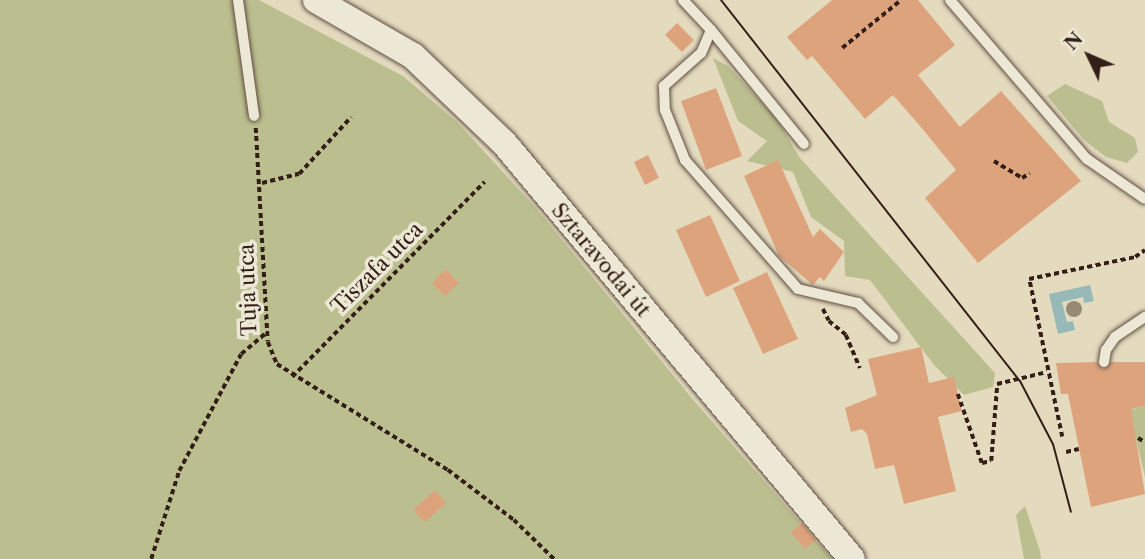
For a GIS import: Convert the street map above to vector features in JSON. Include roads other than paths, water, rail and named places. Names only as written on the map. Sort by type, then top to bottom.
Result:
[{"type":"street","name":"Sztaravodai út","points":[[316,0],[413,56],[495,134],[852,559]]},
{"type":"lane","points":[[237,0],[254,116]]},
{"type":"lane","points":[[683,0],[711,30],[804,144]]},
{"type":"lane","points":[[950,0],[1087,159],[1145,199]]},
{"type":"lane","points":[[711,30],[701,53],[664,86],[664,110],[685,160],[734,220],[798,289],[818,297],[858,303],[893,337]]},
{"type":"lane","points":[[1104,362],[1105,350],[1115,337],[1145,317]]},
{"type":"water","points":[[1090,285],[1094,301],[1084,303],[1083,297],[1062,302],[1067,322],[1073,321],[1075,330],[1058,334],[1049,294]]},
{"type":"tram line","points":[[721,0],[1020,381],[1053,444],[1071,512]]}]
